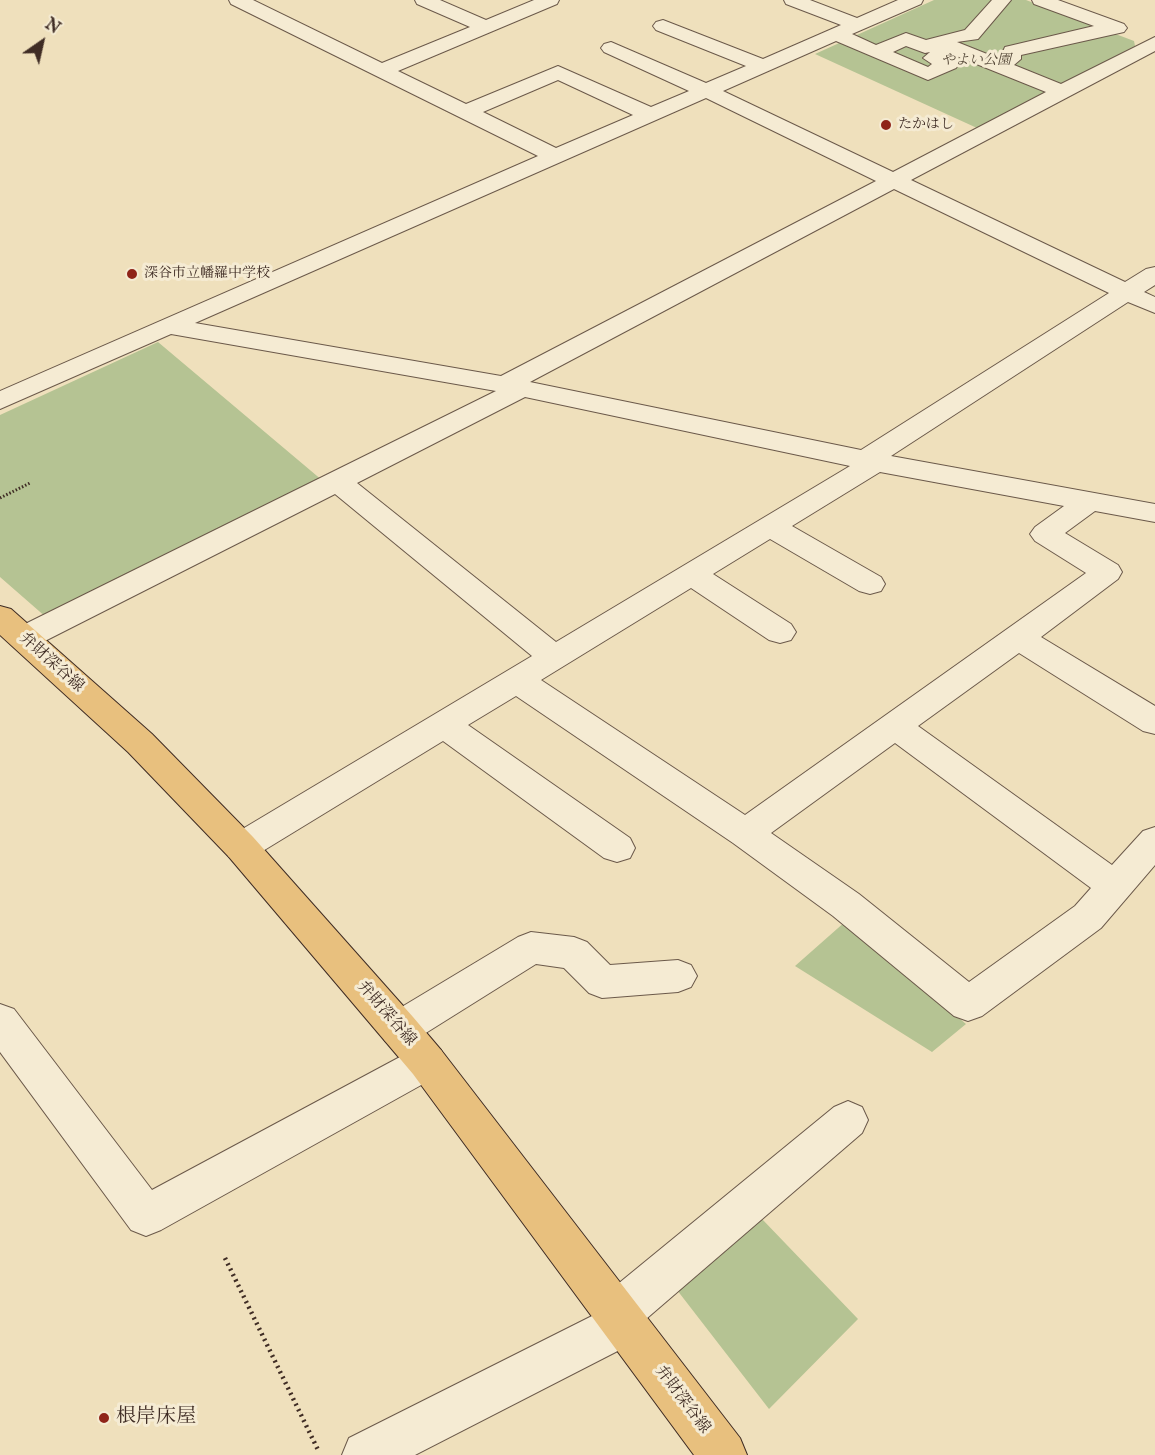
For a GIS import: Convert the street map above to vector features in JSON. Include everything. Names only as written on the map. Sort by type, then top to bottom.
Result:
[{"type":"main road","name":"弁財深谷線","points":[[12,627],[140,743],[241,847],[399,1029],[427,1062],[723,1455]]},
{"type":"street","points":[[238,0],[557,157]]},
{"type":"street","points":[[424,0],[486,27]]},
{"type":"street","points":[[381,70],[550,0]]},
{"type":"street","points":[[793,0],[858,25]]},
{"type":"street","points":[[0,401],[914,0]]},
{"type":"street","points":[[938,49],[957,36],[971,35],[1002,0]]},
{"type":"street","points":[[1041,0],[1155,43]]},
{"type":"street","points":[[263,12],[285,4]]},
{"type":"street","points":[[663,26],[764,66]]},
{"type":"street","points":[[1005,68],[1114,27]]},
{"type":"street","points":[[836,34],[927,74],[949,64],[938,49]]},
{"type":"street","points":[[971,35],[1005,68]]},
{"type":"street","points":[[876,52],[906,39],[1005,68],[1063,92]]},
{"type":"street","points":[[12,627],[338,482],[1155,43]]},
{"type":"street","points":[[611,48],[707,91],[1155,306]]},
{"type":"street","points":[[466,112],[558,72],[650,116]]},
{"type":"street","points":[[241,847],[771,527],[1155,274]]},
{"type":"street","points":[[168,326],[513,387],[871,461],[1155,513]]},
{"type":"street","points":[[338,482],[555,658]]},
{"type":"street","points":[[745,833],[896,727],[1107,572],[1046,534],[1091,500]]},
{"type":"street","points":[[771,527],[870,584]]},
{"type":"street","points":[[692,575],[780,632]]},
{"type":"street","points":[[1018,638],[1155,722]]},
{"type":"street","points":[[518,681],[745,833],[846,905],[968,1004],[1088,917],[1155,841]]},
{"type":"street","points":[[443,723],[617,848]]},
{"type":"street","points":[[896,727],[1115,886]]},
{"type":"street","points":[[399,1029],[531,948],[574,953],[602,982],[678,976]]},
{"type":"street","points":[[0,1021],[146,1216],[427,1062]]},
{"type":"street","points":[[366,1455],[621,1318],[848,1120]]},
{"type":"path","points":[[0,498],[30,483]]},
{"type":"path","points":[[225,1258],[321,1455]]},
{"type":"green space","name":"やよい公園","points":[[934,0],[1026,0],[1134,41],[1135,46],[977,128],[815,54]]},
{"type":"green space","points":[[158,342],[323,481],[47,618],[0,577],[0,415]]},
{"type":"green space","points":[[846,921],[966,1024],[932,1052],[795,966]]},
{"type":"green space","points":[[762,1219],[858,1319],[769,1409],[677,1290]]},
{"type":"place","name":"たかはし","points":[[886,125]]},
{"type":"place","name":"深谷市立幡羅中学校","points":[[132,274]]},
{"type":"place","name":"根岸床屋","points":[[104,1418]]}]
